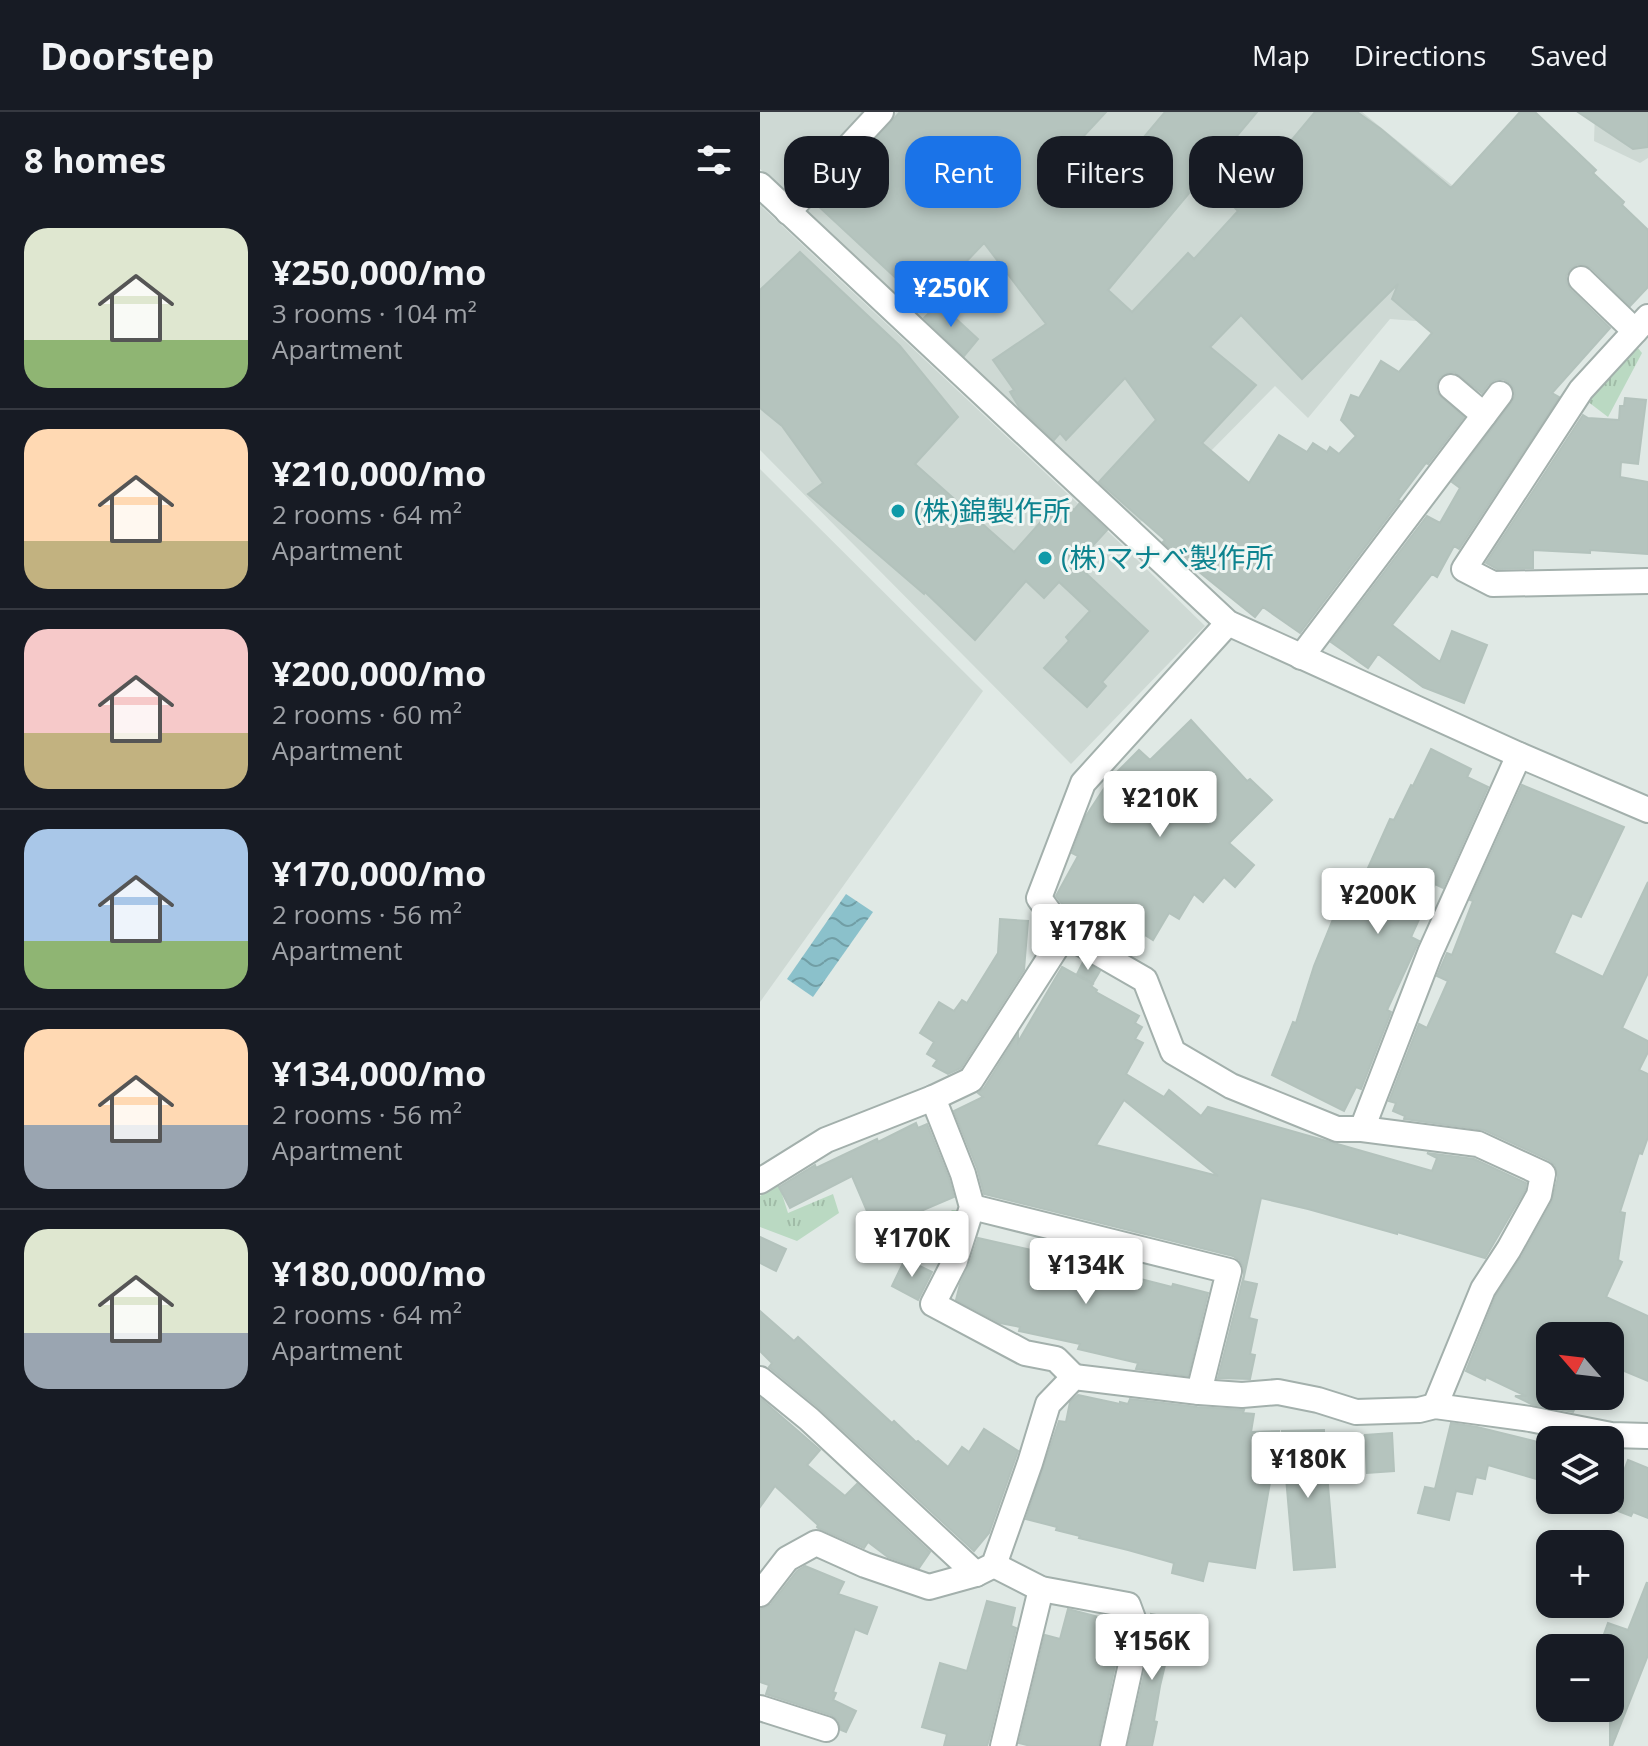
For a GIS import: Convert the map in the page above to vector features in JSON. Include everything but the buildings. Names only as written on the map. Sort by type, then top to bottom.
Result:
[{"type":"street","points":[[788,212],[881,112]]},
{"type":"street","points":[[760,185],[1228,623],[1648,810]]},
{"type":"street","points":[[1581,279],[1642,324],[1581,390],[1464,569],[1493,584],[1648,581]]},
{"type":"street","points":[[1451,387],[1484,415]]},
{"type":"street","points":[[1301,657],[1500,394]]},
{"type":"street","points":[[1228,623],[1083,783],[1039,898],[1065,934],[1145,980],[1173,1052],[1231,1086],[1337,1129],[1362,1129],[1478,1144],[1543,1174],[1539,1195],[1483,1289],[1435,1406]]},
{"type":"street","points":[[1362,1129],[1430,953],[1519,755]]},
{"type":"street","points":[[760,1181],[826,1140],[971,1080],[1065,934]]},
{"type":"street","points":[[933,1098],[963,1174],[972,1207],[955,1261],[933,1304],[1025,1353],[1056,1359],[1074,1377],[1199,1392],[1242,1395],[1278,1392],[1356,1412],[1419,1410],[1435,1406],[1530,1419],[1611,1435],[1648,1436]]},
{"type":"street","points":[[972,1207],[1229,1271],[1199,1392]]},
{"type":"street","points":[[760,1594],[787,1559],[816,1543],[865,1565],[929,1587],[985,1569],[1030,1463],[1048,1404],[1074,1377]]},
{"type":"street","points":[[760,1379],[985,1569],[1041,1589],[1128,1605],[1138,1632],[1113,1746]]},
{"type":"street","points":[[1003,1746],[1041,1589]]},
{"type":"street","points":[[760,1708],[826,1729]]},
{"type":"shaded area","points":[[760,112],[873,112],[850,136],[784,136],[784,190],[760,169]]},
{"type":"shaded area","points":[[896,112],[1362,112],[1527,246],[1456,324],[1390,319],[1308,418],[1275,386],[1136,527],[804,208],[889,208],[889,136],[873,136]]},
{"type":"shaded area","points":[[1595,112],[1648,112],[1648,158],[1640,163],[1594,141]]},
{"type":"shaded area","points":[[760,205],[1205,626],[1071,764],[760,450]]},
{"type":"shaded area","points":[[760,469],[983,691],[760,1002]]},
{"type":"green space","points":[[1634,343],[1642,353],[1608,417],[1587,401]]},
{"type":"green space","points":[[779,1185],[788,1213],[833,1194],[839,1213],[797,1241],[760,1227],[760,1196]]},
{"type":"green space","points":[[952,1210],[966,1210],[952,1255],[923,1239]]},
{"type":"water","points":[[846,894],[873,912],[813,997],[787,979]]},
{"type":"place","name":"(株)錦製作所","points":[[898,511]]},
{"type":"place","name":"(株)マナべ製作所","points":[[1045,558]]}]
